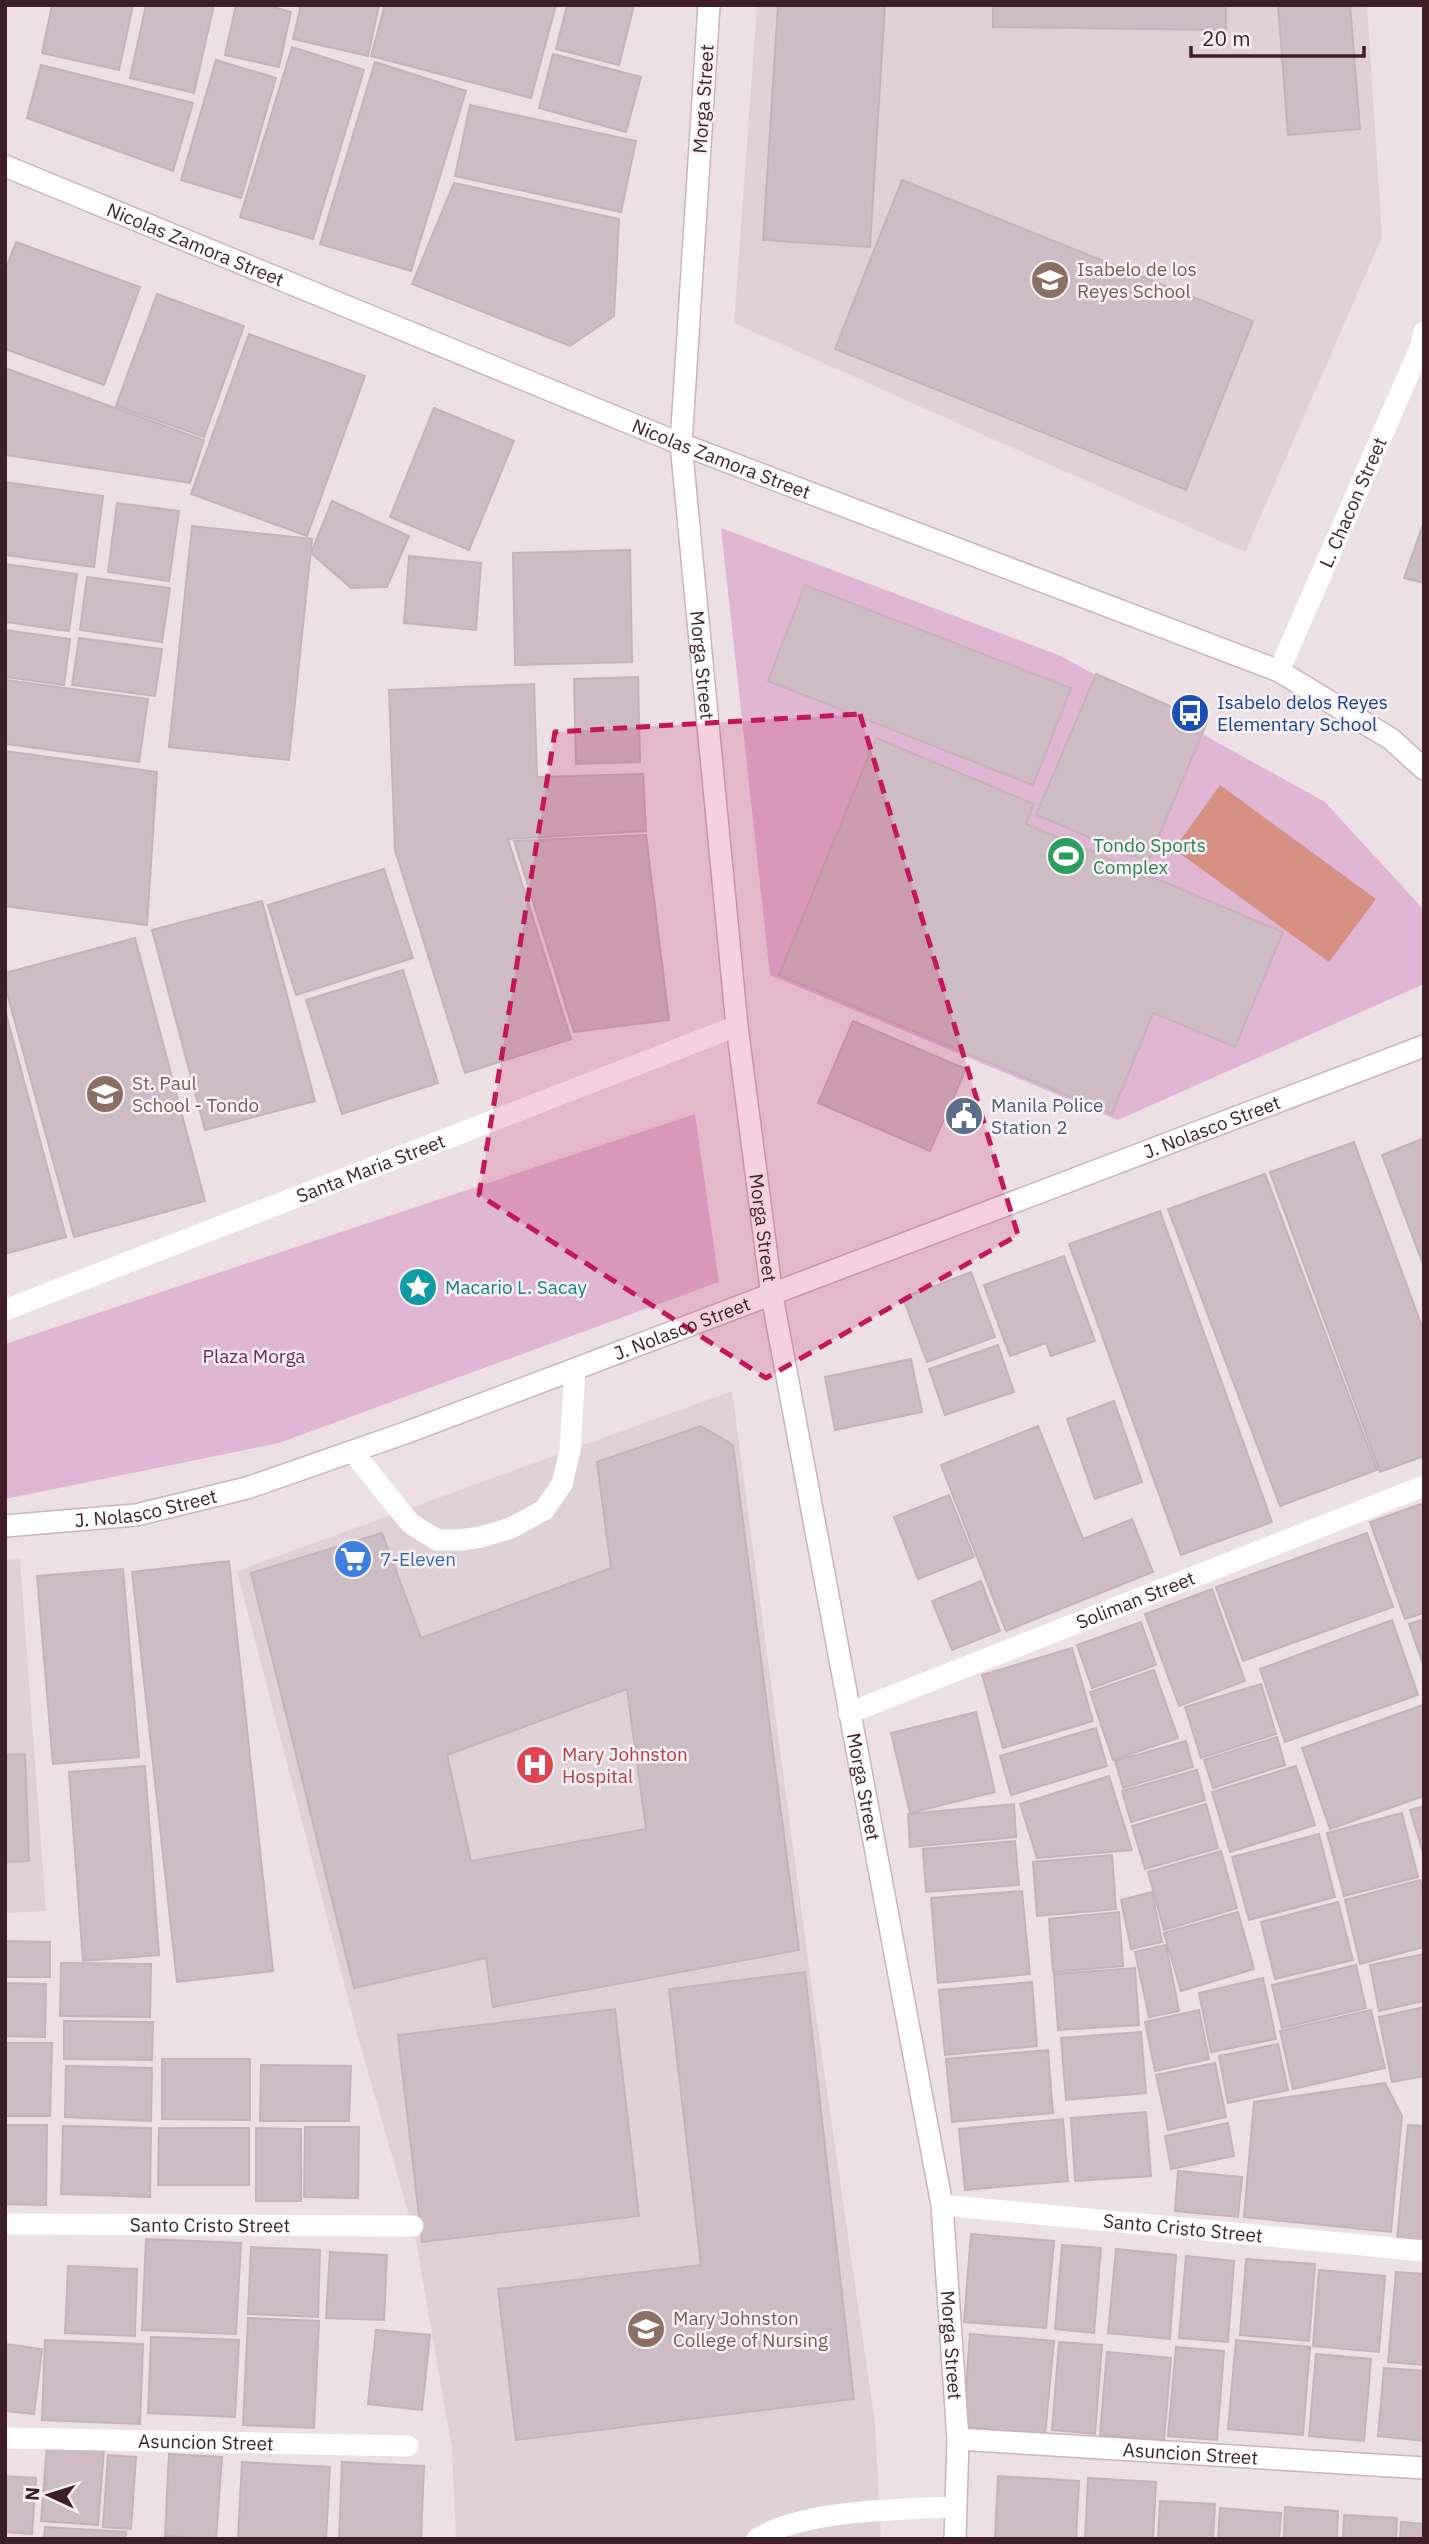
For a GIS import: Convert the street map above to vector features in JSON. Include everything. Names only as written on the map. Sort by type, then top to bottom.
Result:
[{"type":"street","name":"Morga Street","points":[[709,5],[681,444],[737,1026],[772,1296],[942,2205],[958,2439],[955,2539]]},
{"type":"street","name":"Nicolas Zamora Street","points":[[5,166],[681,444],[1279,671],[1391,739],[1424,769]]},
{"type":"street","name":"L. Chacon Street","points":[[1279,671],[1421,346],[1424,332]]},
{"type":"street","name":"Santa Maria Street","points":[[5,1310],[737,1026]]},
{"type":"street","name":"J. Nolasco Street","points":[[5,1526],[136,1515],[247,1488],[353,1452],[772,1296],[1424,1046]]},
{"type":"street","points":[[353,1452],[411,1523],[437,1539],[481,1537],[511,1528],[544,1510],[562,1484],[570,1451],[575,1369]]},
{"type":"street","name":"Soliman Street","points":[[849,1713],[1424,1486]]},
{"type":"street","name":"Santo Cristo Street","points":[[942,2205],[1424,2251]]},
{"type":"street","name":"Santo Cristo Street","points":[[5,2224],[413,2225]]},
{"type":"street","name":"Asuncion Street","points":[[5,2438],[408,2446]]},
{"type":"street","name":"Asuncion Street","points":[[958,2439],[1424,2468]]},
{"type":"street","points":[[757,2539],[766,2533],[811,2521],[875,2510],[955,2507]]},
{"type":"highlighted area","points":[[860,714],[1018,1235],[766,1378],[479,1195],[555,732]]},
{"type":"shaded area","name":"Isabelo de los Reyes School","points":[[757,5],[1367,5],[1382,237],[1245,552],[734,323]]},
{"type":"shaded area","points":[[1220,785],[1376,899],[1329,962],[1174,849]]},
{"type":"shaded area","points":[[732,1391],[808,1959],[875,2423],[881,2539],[456,2539],[452,2449],[415,2236],[358,2037],[237,1571]]},
{"type":"shaded area","points":[[20,1559],[46,1911],[5,1913],[5,1560]]},
{"type":"green space","name":"Tondo Sports Complex","points":[[721,528],[1061,656],[1325,802],[1424,910],[1424,984],[1118,1120],[770,975]]},
{"type":"green space","name":"Plaza Morga","points":[[695,1114],[719,1282],[279,1443],[5,1499],[5,1344]]},
{"type":"building","points":[[52,5],[133,5],[119,70],[42,53]]},
{"type":"building","points":[[146,5],[214,5],[194,93],[130,78]]},
{"type":"building","points":[[236,5],[266,5],[291,12],[279,67],[225,55]]},
{"type":"building","points":[[301,5],[379,5],[368,56],[293,39]]},
{"type":"building","points":[[385,5],[556,5],[531,98],[371,56]]},
{"type":"building","points":[[567,5],[634,5],[619,65],[556,49]]},
{"type":"building","points":[[778,5],[885,5],[870,247],[763,240]]},
{"type":"building","points":[[993,5],[1226,5],[1226,30],[993,27]]},
{"type":"building","points":[[1278,5],[1350,5],[1360,129],[1288,135]]},
{"type":"building","points":[[292,47],[364,70],[313,239],[240,217]]},
{"type":"building","points":[[553,54],[641,77],[626,132],[539,108]]},
{"type":"building","points":[[216,60],[276,78],[241,198],[181,180]]},
{"type":"building","points":[[375,62],[466,91],[411,271],[320,244]]},
{"type":"building","points":[[41,65],[193,103],[173,171],[27,118]]},
{"type":"building","points":[[470,105],[636,141],[621,212],[455,176]]},
{"type":"building","points":[[902,180],[1253,321],[1186,490],[835,349]]},
{"type":"building","points":[[454,183],[619,219],[614,316],[570,346],[412,284]]},
{"type":"building","points":[[16,242],[140,287],[104,385],[5,349],[5,271]]},
{"type":"building","points":[[157,294],[244,326],[204,437],[116,406]]},
{"type":"building","points":[[249,334],[365,376],[307,536],[191,494]]},
{"type":"building","points":[[5,368],[204,440],[190,483],[5,455]]},
{"type":"building","points":[[434,408],[514,441],[469,550],[390,517]]},
{"type":"building","points":[[5,482],[103,496],[94,567],[5,555]]},
{"type":"building","points":[[332,501],[409,536],[387,587],[351,588],[311,553]]},
{"type":"building","points":[[117,503],[179,511],[169,581],[108,572]]},
{"type":"building","points":[[1424,522],[1424,583],[1404,578]]},
{"type":"building","points":[[192,526],[312,539],[289,760],[169,747]]},
{"type":"building","points":[[630,550],[632,662],[515,665],[513,553]]},
{"type":"building","points":[[409,556],[481,563],[476,630],[404,623]]},
{"type":"building","points":[[5,564],[77,574],[69,631],[5,622]]},
{"type":"building","points":[[87,577],[170,588],[162,642],[80,630]]},
{"type":"building","points":[[805,585],[1071,688],[1033,785],[768,681]]},
{"type":"building","points":[[5,630],[70,639],[64,685],[5,677]]},
{"type":"building","points":[[79,638],[162,649],[155,696],[72,685]]},
{"type":"building","points":[[1096,674],[1207,722],[1148,862],[1036,815]]},
{"type":"building","points":[[638,677],[640,762],[576,764],[574,679]]},
{"type":"building","points":[[5,680],[148,699],[139,762],[5,744]]},
{"type":"building","points":[[534,684],[537,777],[643,774],[646,831],[508,839],[571,1039],[465,1073],[395,850],[389,690]]},
{"type":"building","points":[[876,738],[1034,804],[1026,824],[1283,932],[1235,1047],[1153,1013],[1112,1114],[779,975]]},
{"type":"building","points":[[5,751],[157,772],[147,925],[5,906]]},
{"type":"building","points":[[646,835],[669,1020],[574,1032],[514,841]]},
{"type":"building","points":[[384,869],[413,958],[296,995],[268,905]]},
{"type":"building","points":[[262,901],[315,1101],[205,1130],[152,930]]},
{"type":"building","name":"St. Paul School - Tondo","points":[[135,938],[205,1201],[74,1237],[5,986],[5,973]]},
{"type":"building","points":[[403,970],[438,1083],[342,1114],[306,1000]]},
{"type":"building","points":[[5,1010],[66,1237],[5,1254]]},
{"type":"building","points":[[853,1021],[966,1069],[930,1151],[818,1103]]},
{"type":"building","points":[[1424,1138],[1424,1267],[1382,1155]]},
{"type":"building","points":[[1354,1142],[1424,1332],[1424,1456],[1380,1472],[1270,1172]]},
{"type":"building","points":[[1265,1174],[1377,1470],[1280,1506],[1168,1209]]},
{"type":"building","points":[[1160,1211],[1272,1522],[1181,1555],[1069,1244]]},
{"type":"building","points":[[1064,1256],[1095,1341],[1051,1356],[1046,1343],[1010,1356],[984,1285]]},
{"type":"building","points":[[971,1272],[995,1337],[927,1362],[903,1298]]},
{"type":"building","points":[[998,1345],[1014,1392],[945,1415],[929,1369]]},
{"type":"building","points":[[911,1359],[922,1412],[835,1430],[825,1377]]},
{"type":"building","points":[[1114,1401],[1142,1482],[1095,1499],[1067,1419]]},
{"type":"building","name":"Mary Johnston Hospital","points":[[701,1426],[733,1445],[799,1950],[493,2007],[486,1958],[354,1988],[251,1573],[382,1533],[421,1638],[611,1568],[597,1462]],"holes":[[[627,1689],[646,1829],[471,1861],[447,1755]]]},
{"type":"building","points":[[1038,1426],[1083,1539],[1132,1519],[1153,1572],[1006,1631],[941,1465]]},
{"type":"building","points":[[949,1495],[974,1557],[918,1579],[894,1517]]},
{"type":"building","points":[[1424,1503],[1424,1613],[1405,1619],[1370,1522]]},
{"type":"building","points":[[1367,1533],[1393,1607],[1243,1661],[1216,1587]]},
{"type":"building","points":[[229,1561],[273,1971],[177,1982],[132,1572]]},
{"type":"building","points":[[123,1569],[139,1757],[53,1764],[37,1576]]},
{"type":"building","points":[[981,1581],[1000,1631],[952,1650],[932,1601]]},
{"type":"building","points":[[1212,1589],[1245,1681],[1179,1706],[1145,1614]]},
{"type":"building","points":[[1424,1619],[1424,1667],[1409,1624]]},
{"type":"building","points":[[1392,1620],[1418,1695],[1285,1742],[1260,1669]]},
{"type":"building","points":[[1141,1622],[1156,1665],[1092,1688],[1077,1645]]},
{"type":"building","points":[[1072,1648],[1093,1721],[1003,1748],[982,1675]]},
{"type":"building","points":[[1154,1670],[1178,1738],[1113,1760],[1090,1692]]},
{"type":"building","points":[[1261,1684],[1276,1734],[1201,1758],[1185,1707]]},
{"type":"building","points":[[1423,1705],[1424,1796],[1330,1829],[1302,1748]]},
{"type":"building","points":[[976,1712],[995,1792],[910,1813],[891,1733]]},
{"type":"building","points":[[1096,1728],[1107,1766],[1011,1795],[1000,1756]]},
{"type":"building","points":[[1277,1737],[1285,1765],[1213,1788],[1204,1760]]},
{"type":"building","points":[[1186,1741],[1193,1767],[1123,1788],[1115,1761]]},
{"type":"building","points":[[25,1754],[29,1861],[5,1862],[5,1755]]},
{"type":"building","points":[[145,1766],[159,1955],[83,1961],[69,1772]]},
{"type":"building","points":[[1296,1766],[1315,1825],[1230,1852],[1212,1792]]},
{"type":"building","points":[[1197,1770],[1205,1800],[1131,1822],[1122,1791]]},
{"type":"building","points":[[1109,1776],[1132,1850],[1037,1858],[1020,1804]]},
{"type":"building","points":[[1014,1804],[1016,1837],[910,1847],[908,1814]]},
{"type":"building","points":[[1206,1804],[1218,1848],[1145,1869],[1132,1826]]},
{"type":"building","points":[[1424,1806],[1424,1856],[1410,1810]]},
{"type":"building","points":[[1402,1813],[1418,1877],[1344,1896],[1327,1833]]},
{"type":"building","points":[[1319,1834],[1335,1897],[1249,1920],[1232,1857]]},
{"type":"building","points":[[1015,1841],[1019,1885],[926,1892],[923,1849]]},
{"type":"building","points":[[1221,1851],[1237,1908],[1164,1930],[1148,1872]]},
{"type":"building","points":[[1112,1855],[1116,1909],[1037,1916],[1033,1862]]},
{"type":"building","points":[[1420,1880],[1424,1895],[1424,1947],[1360,1964],[1345,1900]]},
{"type":"building","points":[[1022,1891],[1030,1974],[938,1983],[931,1898]]},
{"type":"building","points":[[1152,1892],[1162,1942],[1131,1949],[1121,1900]]},
{"type":"building","points":[[1338,1902],[1353,1960],[1275,1979],[1261,1922]]},
{"type":"building","points":[[1119,1912],[1123,1966],[1053,1972],[1049,1919]]},
{"type":"building","points":[[1238,1912],[1254,1969],[1181,1991],[1164,1933]]},
{"type":"building","points":[[5,1941],[50,1942],[50,1977],[5,1977]]},
{"type":"building","points":[[1166,1945],[1179,2011],[1149,2017],[1135,1952]]},
{"type":"building","points":[[1424,1954],[1424,2001],[1379,2011],[1370,1965]]},
{"type":"building","points":[[61,1963],[151,1964],[150,2017],[60,2016]]},
{"type":"building","points":[[1356,1965],[1366,2008],[1282,2028],[1272,1985]]},
{"type":"building","points":[[1135,1968],[1139,2025],[1058,2030],[1054,1974]]},
{"type":"building","points":[[805,1972],[854,2399],[516,2440],[498,2289],[701,2265],[669,1989]]},
{"type":"building","points":[[1263,1978],[1276,2039],[1211,2052],[1199,1993]]},
{"type":"building","points":[[1032,1982],[1037,2046],[945,2055],[939,1990]]},
{"type":"building","points":[[5,1983],[46,1984],[45,2037],[5,2036]]},
{"type":"building","points":[[1424,2007],[1424,2076],[1392,2082],[1379,2017]]},
{"type":"building","points":[[615,2009],[639,2216],[422,2242],[398,2035]]},
{"type":"building","points":[[1199,2010],[1209,2059],[1155,2071],[1145,2022]]},
{"type":"building","points":[[1371,2010],[1385,2068],[1293,2089],[1280,2031]]},
{"type":"building","points":[[64,2021],[153,2022],[152,2060],[64,2059]]},
{"type":"building","points":[[1141,2032],[1146,2093],[1066,2100],[1061,2038]]},
{"type":"building","points":[[5,2043],[52,2043],[50,2116],[5,2116]]},
{"type":"building","points":[[1278,2044],[1288,2090],[1228,2103],[1219,2056]]},
{"type":"building","points":[[1048,2050],[1053,2113],[952,2122],[946,2059]]},
{"type":"building","points":[[162,2059],[250,2059],[250,2120],[162,2119]]},
{"type":"building","points":[[1215,2063],[1226,2117],[1168,2130],[1156,2075]]},
{"type":"building","points":[[261,2065],[351,2066],[349,2121],[260,2121]]},
{"type":"building","points":[[66,2066],[152,2068],[151,2121],[65,2117]]},
{"type":"building","points":[[1385,2083],[1402,2116],[1391,2232],[1244,2217],[1254,2102]]},
{"type":"building","points":[[1146,2112],[1151,2176],[1075,2181],[1071,2118]]},
{"type":"building","points":[[1063,2119],[1068,2181],[965,2190],[959,2129]]},
{"type":"building","points":[[1228,2123],[1234,2156],[1171,2169],[1165,2136]]},
{"type":"building","points":[[5,2125],[47,2125],[46,2205],[5,2204]]},
{"type":"building","points":[[1408,2125],[1424,2126],[1424,2242],[1397,2239]]},
{"type":"building","points":[[63,2126],[151,2128],[150,2197],[61,2194]]},
{"type":"building","points":[[305,2127],[359,2127],[358,2198],[304,2197]]},
{"type":"building","points":[[159,2128],[249,2128],[249,2185],[158,2185]]},
{"type":"building","points":[[256,2128],[301,2129],[301,2201],[256,2201]]},
{"type":"building","points":[[1178,2171],[1242,2177],[1238,2217],[1175,2211]]},
{"type":"building","points":[[971,2234],[1054,2241],[1046,2328],[964,2322]]},
{"type":"building","points":[[146,2239],[241,2243],[236,2334],[142,2330]]},
{"type":"building","points":[[1062,2245],[1101,2248],[1094,2333],[1055,2329]]},
{"type":"building","points":[[251,2247],[320,2250],[318,2317],[248,2314]]},
{"type":"building","points":[[1116,2249],[1176,2255],[1170,2339],[1108,2333]]},
{"type":"building","points":[[330,2252],[387,2255],[384,2320],[326,2318]]},
{"type":"building","points":[[1186,2256],[1234,2261],[1228,2342],[1179,2338]]},
{"type":"building","points":[[1246,2259],[1315,2264],[1309,2341],[1240,2335]]},
{"type":"building","points":[[68,2266],[137,2269],[135,2336],[65,2333]]},
{"type":"building","points":[[1319,2270],[1385,2276],[1379,2352],[1313,2346]]},
{"type":"building","points":[[1396,2272],[1424,2274],[1424,2365],[1388,2362]]},
{"type":"building","points":[[248,2318],[319,2321],[314,2428],[243,2425]]},
{"type":"building","points":[[376,2330],[430,2335],[422,2410],[368,2404]]},
{"type":"building","points":[[970,2334],[1054,2341],[1045,2435],[963,2427]]},
{"type":"building","points":[[151,2337],[239,2340],[235,2417],[148,2413]]},
{"type":"building","points":[[45,2340],[143,2344],[140,2424],[42,2420]]},
{"type":"building","points":[[1236,2340],[1310,2347],[1303,2435],[1228,2429]]},
{"type":"building","points":[[1059,2342],[1102,2345],[1095,2434],[1052,2430]]},
{"type":"building","points":[[5,2344],[42,2349],[34,2414],[5,2411]]},
{"type":"building","points":[[1176,2347],[1224,2351],[1217,2440],[1168,2436]]},
{"type":"building","points":[[1107,2352],[1171,2358],[1164,2440],[1100,2435]]},
{"type":"building","points":[[1316,2354],[1371,2359],[1364,2441],[1309,2436]]},
{"type":"building","points":[[1384,2368],[1424,2371],[1424,2441],[1378,2436]]},
{"type":"building","points":[[47,2445],[104,2449],[98,2525],[41,2521]]},
{"type":"building","points":[[169,2454],[222,2457],[216,2539],[165,2536]]},
{"type":"building","points":[[108,2455],[136,2457],[131,2529],[103,2527]]},
{"type":"building","points":[[242,2462],[330,2467],[326,2539],[238,2539]]},
{"type":"building","points":[[342,2462],[424,2466],[421,2539],[339,2539]]},
{"type":"building","points":[[5,2476],[36,2478],[32,2534],[5,2532]]},
{"type":"building","points":[[998,2476],[1079,2481],[1076,2539],[995,2539]]},
{"type":"building","points":[[1088,2478],[1156,2482],[1153,2539],[1085,2539]]},
{"type":"building","points":[[1160,2501],[1215,2504],[1213,2539],[1158,2539]]},
{"type":"building","points":[[1285,2507],[1338,2511],[1337,2539],[1284,2539]]},
{"type":"building","points":[[1220,2508],[1281,2513],[1279,2539],[1218,2539]]},
{"type":"building","points":[[1344,2515],[1397,2518],[1396,2539],[1343,2539]]},
{"type":"building","points":[[1401,2522],[1424,2524],[1424,2539],[1400,2539]]},
{"type":"building","points":[[45,2527],[126,2532],[125,2539],[44,2539]]},
{"type":"place","name":"Isabelo de los Reyes School","points":[[1050,280]]},
{"type":"place","name":"Isabelo delos Reyes Elementary School","points":[[1190,713]]},
{"type":"place","name":"Tondo Sports Complex","points":[[1066,856]]},
{"type":"place","name":"St. Paul School - Tondo","points":[[105,1094]]},
{"type":"place","name":"Manila Police Station 2","points":[[964,1116]]},
{"type":"place","name":"Macario L. Sacay","points":[[418,1287]]},
{"type":"place","name":"7-Eleven","points":[[353,1559]]},
{"type":"place","name":"Mary Johnston Hospital","points":[[535,1765]]},
{"type":"place","name":"Mary Johnston College of Nursing","points":[[646,2329]]}]
